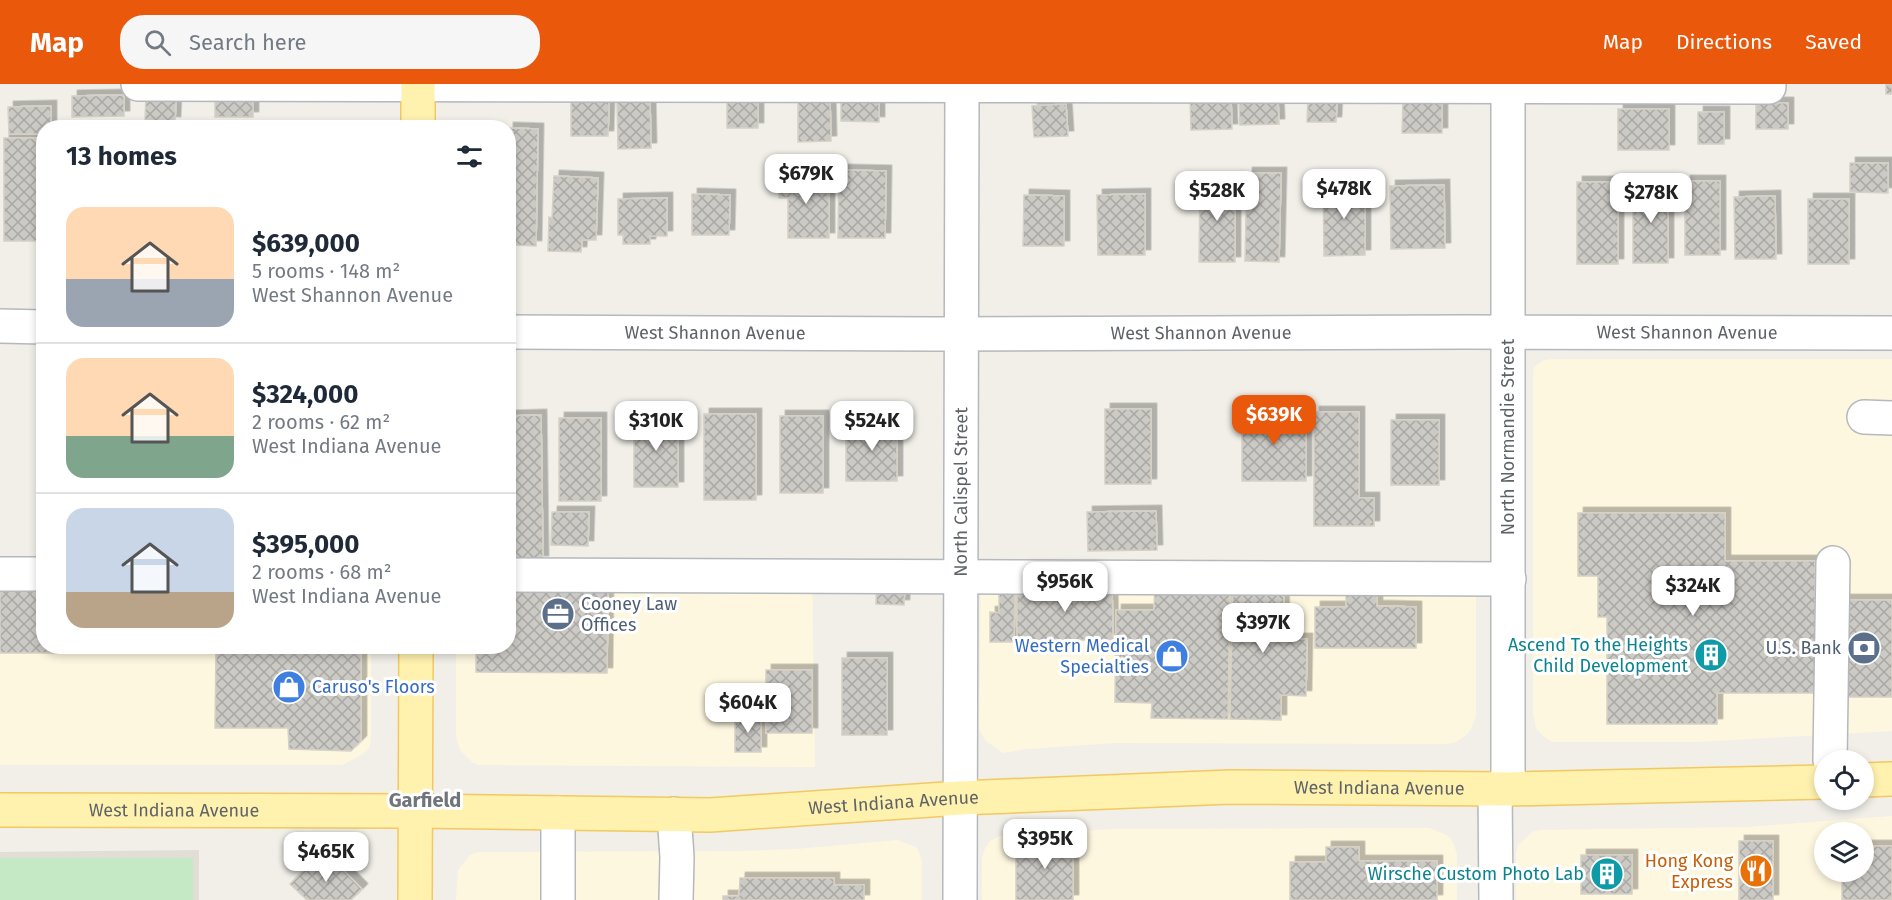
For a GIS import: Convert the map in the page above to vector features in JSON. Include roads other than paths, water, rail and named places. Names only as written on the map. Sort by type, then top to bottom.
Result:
[{"type":"main road","points":[[418,84],[418,120]]},
{"type":"main road","points":[[415,900],[416,654]]},
{"type":"main road","points":[[1874,780],[1892,779]]},
{"type":"main road","name":"West Indiana Avenue","points":[[0,810],[414,811],[710,815],[960,798],[1230,787],[1502,789],[1814,782]]},
{"type":"street","points":[[138,84],[1769,87]]},
{"type":"street","name":"North Calispel Street","points":[[960,900],[962,85]]},
{"type":"street","name":"North Normandie Street","points":[[1496,900],[1509,579],[1508,85]]},
{"type":"street","points":[[0,326],[36,327]]},
{"type":"street","name":"West Shannon Avenue","points":[[516,332],[1892,333]]},
{"type":"street","points":[[1830,750],[1833,563]]},
{"type":"street","points":[[0,574],[36,574]]},
{"type":"street","points":[[516,575],[1509,579]]},
{"type":"street","points":[[558,813],[558,900]]},
{"type":"street","points":[[674,814],[677,857],[676,900]]},
{"type":"place","name":"Cooney Law Offices","points":[[558,614]]},
{"type":"place","name":"U.S. Bank","points":[[1864,648]]},
{"type":"place","name":"Ascend To the Heights Child Development","points":[[1711,655]]},
{"type":"place","name":"Western Medical Specialties","points":[[1172,656]]},
{"type":"place","name":"Caruso's Floors","points":[[289,687]]},
{"type":"place","name":"Hong Kong Express","points":[[1756,871]]},
{"type":"place","name":"Wirsche Custom Photo Lab","points":[[1607,874]]},
{"type":"district","name":"Garfield","points":[[425,800]]}]
